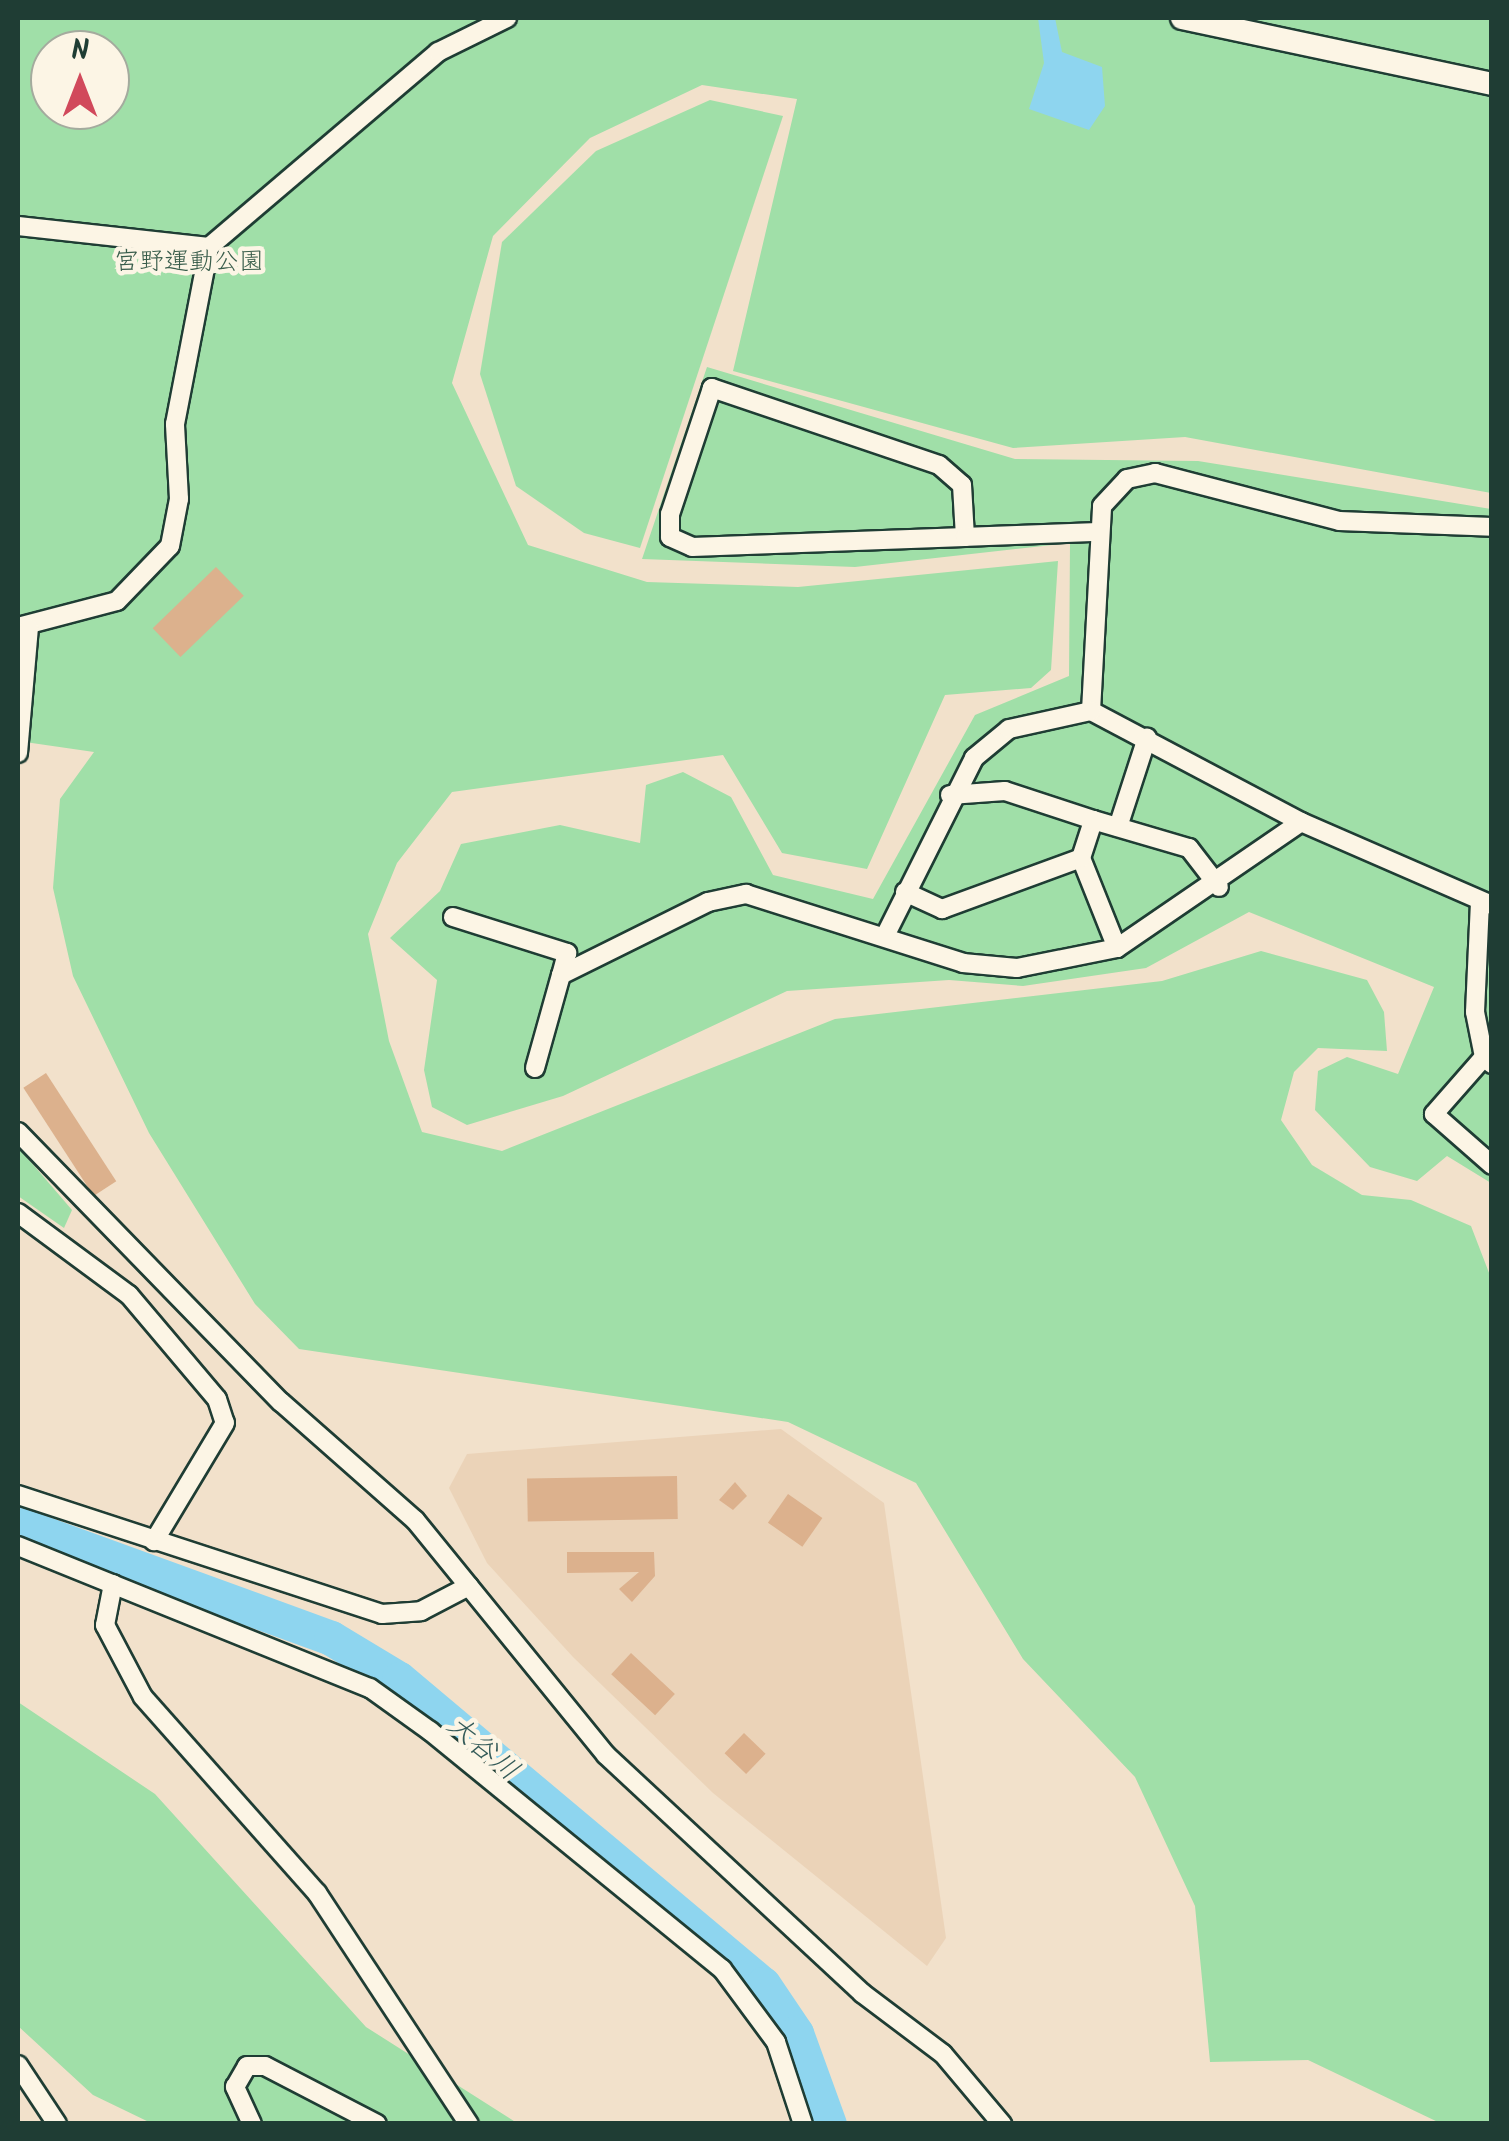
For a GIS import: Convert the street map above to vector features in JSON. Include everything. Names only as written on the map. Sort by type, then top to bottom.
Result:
[{"type":"street","points":[[18,752],[23,628],[117,601],[170,546],[179,499],[175,424],[209,246],[438,52],[507,18]]},
{"type":"street","points":[[1182,18],[1492,84]]},
{"type":"street","points":[[18,226],[209,246]]},
{"type":"street","points":[[965,537],[962,485],[938,465],[712,388],[670,514],[670,537],[692,547],[965,537],[1096,532]]},
{"type":"street","points":[[1091,711],[1096,532],[1102,506],[1127,479],[1155,473],[1339,521],[1492,527]]},
{"type":"street","points":[[886,934],[950,795],[1008,729],[1091,711],[1301,822],[1486,903],[1472,960],[1489,1058],[1434,1114],[1492,1165]]},
{"type":"street","points":[[1118,827],[1147,738]]},
{"type":"street","points":[[950,795],[1004,791],[1189,848],[1219,886]]},
{"type":"street","points":[[1093,820],[1081,858],[1116,948]]},
{"type":"street","points":[[561,975],[708,902],[746,894],[886,934],[963,963],[1018,968],[1116,948],[1219,886],[1301,822]]},
{"type":"street","points":[[906,892],[942,910],[1081,858]]},
{"type":"street","points":[[453,917],[568,953],[535,1068]]},
{"type":"street","points":[[18,1132],[281,1402],[415,1520],[606,1755],[862,1992],[943,2054],[1002,2124]]},
{"type":"street","points":[[18,1212],[129,1294],[217,1398],[225,1423],[154,1541]]},
{"type":"street","points":[[18,1494],[382,1614],[422,1611],[468,1586]]},
{"type":"street","points":[[18,1546],[370,1688],[430,1732],[722,1969],[776,2042],[803,2124]]},
{"type":"street","points":[[113,1584],[105,1625],[142,1697],[316,1893],[470,2124]]},
{"type":"street","points":[[18,2065],[57,2124]]},
{"type":"street","points":[[252,2124],[234,2087],[248,2066],[265,2066],[376,2124]]},
{"type":"shaded area","points":[[781,1429],[884,1503],[946,1938],[927,1966],[713,1793],[573,1657],[487,1563],[449,1488],[467,1454]]},
{"type":"green space","name":"宮野運動公園","points":[[18,18],[1491,18],[1491,493],[1185,437],[1013,448],[733,371],[797,99],[702,85],[590,138],[493,236],[452,383],[528,545],[647,582],[798,587],[1058,561],[1051,670],[1031,688],[945,695],[867,869],[782,853],[723,755],[452,792],[397,863],[368,934],[389,1041],[422,1132],[502,1151],[835,1019],[1162,981],[1261,951],[1367,980],[1384,1012],[1387,1051],[1318,1048],[1294,1072],[1281,1120],[1312,1165],[1362,1195],[1411,1200],[1471,1226],[1491,1278],[1491,2123],[1440,2123],[1308,2060],[1210,2062],[1195,1906],[1135,1777],[1023,1659],[916,1483],[788,1422],[299,1349],[255,1304],[149,1133],[73,976],[53,888],[60,799],[94,752],[18,741]]},
{"type":"green space","points":[[710,100],[783,116],[640,548],[584,533],[516,486],[480,374],[502,242],[596,151]]},
{"type":"green space","points":[[707,367],[1015,459],[1198,461],[1491,509],[1491,1183],[1447,1156],[1417,1181],[1370,1167],[1315,1110],[1318,1071],[1347,1057],[1398,1074],[1434,987],[1249,912],[1146,968],[1023,986],[949,980],[787,991],[563,1096],[467,1125],[432,1107],[424,1070],[437,980],[390,938],[440,891],[461,844],[560,825],[640,843],[646,785],[683,772],[731,797],[773,875],[873,899],[975,715],[1069,676],[1070,543],[855,567],[642,559]]},
{"type":"green space","points":[[18,1147],[72,1210],[64,1228],[18,1196]]},
{"type":"green space","points":[[18,1702],[155,1794],[366,2027],[517,2123],[151,2123],[93,2095],[18,2026]]},
{"type":"water","points":[[1038,18],[1055,18],[1062,52],[1102,67],[1105,106],[1089,130],[1029,109],[1044,63]]},
{"type":"building","points":[[216,567],[244,596],[180,657],[153,628]]},
{"type":"building","points":[[46,1073],[116,1181],[94,1196],[23,1088]]},
{"type":"building","points":[[677,1476],[678,1519],[528,1522],[527,1479]]},
{"type":"building","points":[[735,1482],[747,1496],[733,1510],[719,1500]]},
{"type":"building","points":[[788,1494],[822,1518],[802,1547],[768,1523]]},
{"type":"building","points":[[567,1552],[654,1552],[655,1576],[632,1602],[619,1589],[639,1572],[567,1573]]},
{"type":"building","points":[[631,1653],[675,1694],[655,1715],[611,1674]]},
{"type":"building","points":[[744,1733],[766,1754],[746,1774],[725,1753]]},
{"type":"waterway","name":"大谷川","points":[[18,1524],[331,1638],[399,1679],[763,1984],[796,2033],[829,2124]]}]
